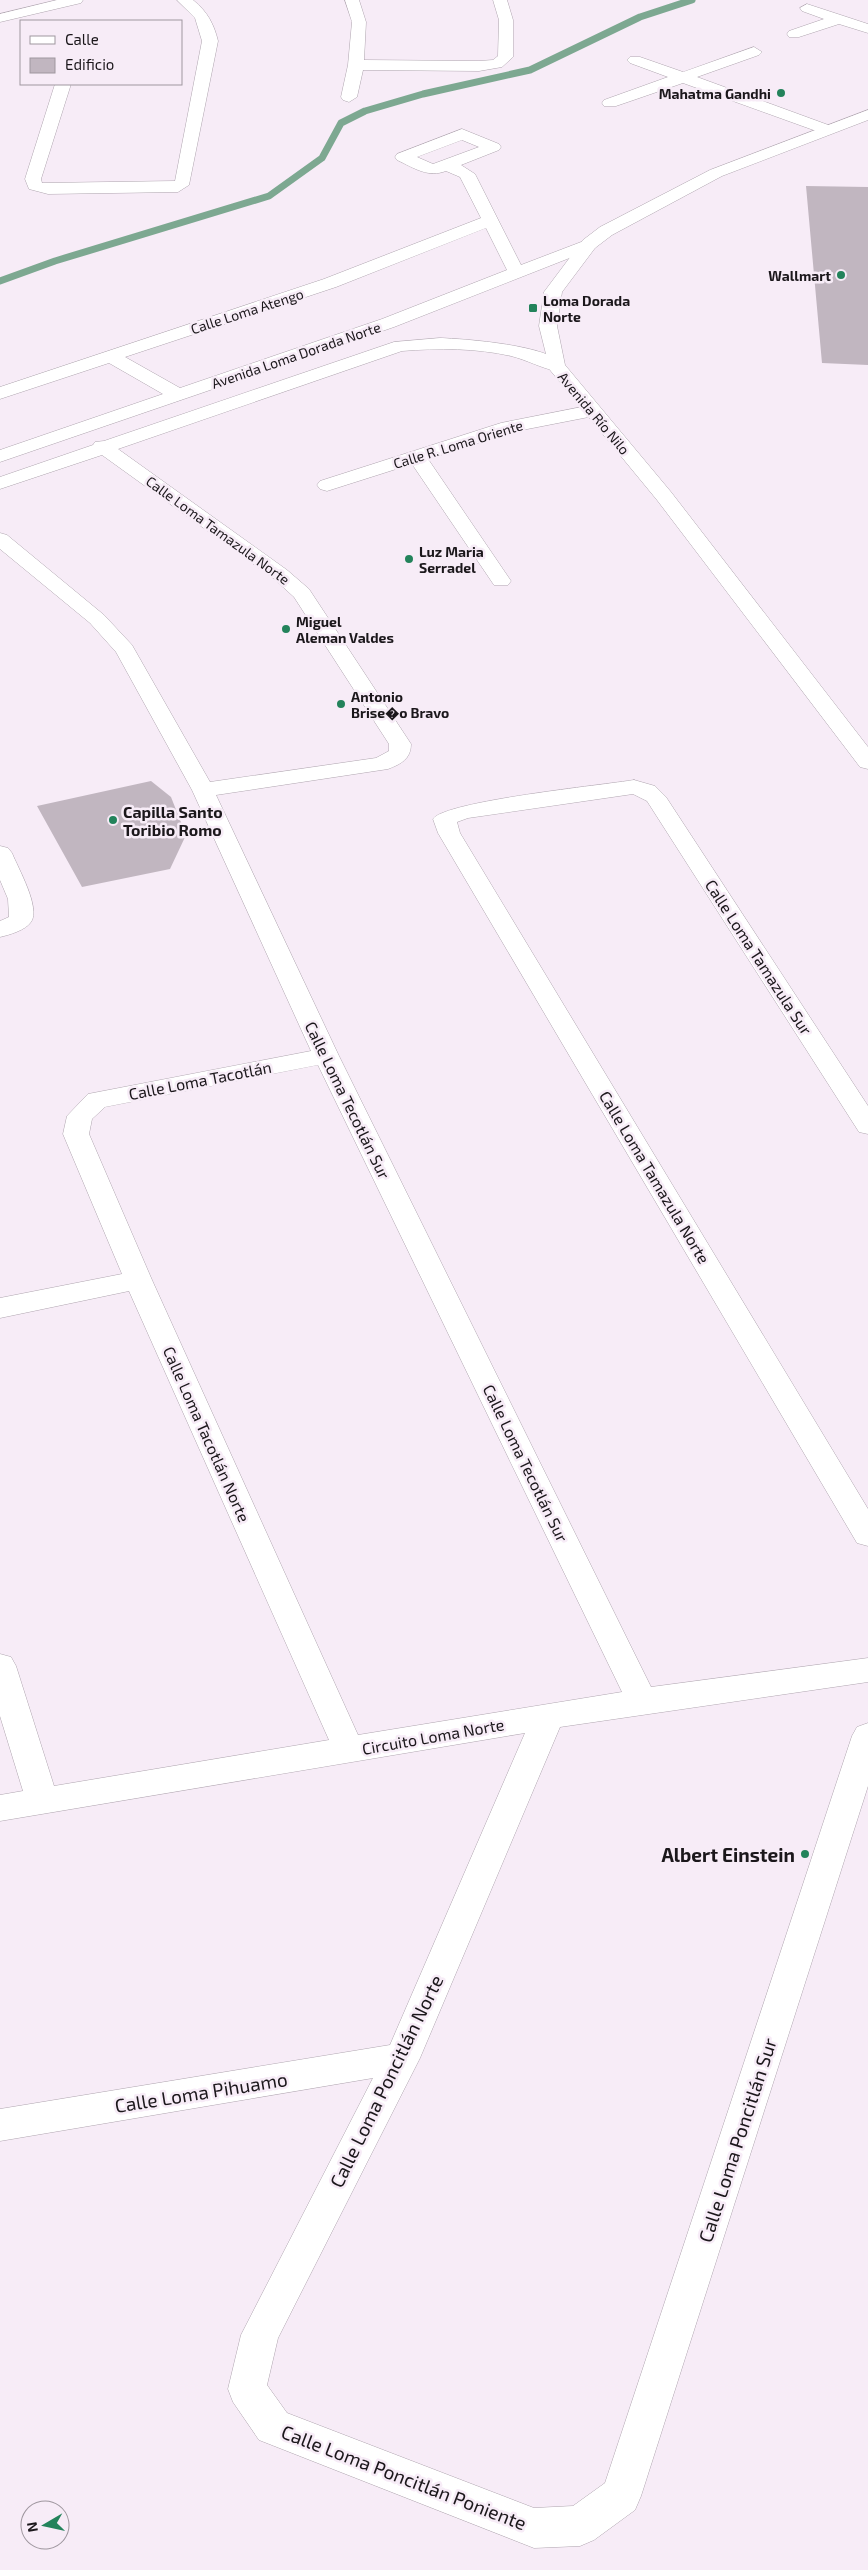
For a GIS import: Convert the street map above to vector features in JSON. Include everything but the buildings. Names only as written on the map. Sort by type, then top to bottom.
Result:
[{"type":"street","points":[[0,18],[76,0]]},
{"type":"street","points":[[63,85],[34,179],[35,186],[48,189],[178,187],[183,182],[210,41],[208,25],[198,10],[184,0]]},
{"type":"street","points":[[349,97],[356,65],[360,22],[352,0]]},
{"type":"street","points":[[356,65],[478,66],[497,64],[505,57],[507,32],[503,6],[500,0]]},
{"type":"street","points":[[807,8],[868,29]]},
{"type":"street","points":[[33,10],[48,20]]},
{"type":"street","points":[[794,34],[839,19]]},
{"type":"street","points":[[610,104],[754,52]]},
{"type":"street","points":[[635,60],[825,129]]},
{"type":"street","name":"Avenida Río Nilo","points":[[868,115],[825,129],[716,173],[606,231],[589,244],[553,292],[548,326],[556,366],[592,412],[664,496],[868,762]]},
{"type":"street","points":[[447,165],[467,174],[518,273]]},
{"type":"street","name":"Calle Loma Atengo","points":[[0,393],[386,263],[491,220]]},
{"type":"street","name":"Avenida Loma Dorada Norte","points":[[0,456],[388,324],[589,244]]},
{"type":"street","name":"Avenida Loma Dorada Norte","points":[[0,483],[102,446],[400,346],[454,343],[491,346],[526,354],[556,366]]},
{"type":"street","points":[[110,356],[179,395]]},
{"type":"street","name":"Calle R. Loma Oriente","points":[[327,485],[508,427],[592,412]]},
{"type":"street","name":"Calle Loma Tamazula Norte","points":[[102,446],[280,574],[302,593],[398,738],[400,753],[393,759],[380,764],[203,790]]},
{"type":"street","points":[[416,456],[501,581]]},
{"type":"street","name":"Calle Loma Tecotlán Sur","points":[[0,539],[97,619],[125,649],[203,790],[326,1056],[642,1701]]},
{"type":"street","name":"Calle Loma Tamazula Sur","points":[[444,818],[464,812],[634,787],[647,791],[655,797],[868,1126]]},
{"type":"street","name":"Calle Loma Tamazula Norte","points":[[444,818],[450,833],[868,1535]]},
{"type":"street","points":[[0,853],[20,899],[10,925]]},
{"type":"street","name":"Calle Loma Tacotlán","points":[[80,1116],[97,1100],[326,1056]]},
{"type":"street","name":"Calle Loma Tacotlán Norte","points":[[80,1116],[76,1134],[138,1280],[349,1750]]},
{"type":"street","points":[[0,1308],[138,1280]]},
{"type":"street","points":[[0,1666],[43,1801]]},
{"type":"street","name":"Circuito Loma Norte","points":[[0,1808],[642,1701],[868,1670]]},
{"type":"street","name":"Calle Loma Poncitlán Norte","points":[[247,2389],[260,2335],[402,2058],[548,1716]]},
{"type":"street","name":"Calle Loma Poncitlán Sur","points":[[580,2526],[622,2496],[868,1736]]},
{"type":"street","name":"Calle Loma Pihuamo","points":[[0,2125],[402,2058]]},
{"type":"street","name":"Calle Loma Poncitlán Poniente","points":[[247,2389],[273,2427],[534,2528],[580,2526]]},
{"type":"waterway","points":[[0,281],[55,261],[269,196],[322,158],[341,123],[365,111],[423,94],[530,70],[640,17],[692,0]]},
{"type":"place","name":"Mahatma Gandhi","points":[[781,93]]},
{"type":"place","name":"Wallmart","points":[[841,275]]},
{"type":"place","name":"Loma Dorada Norte","points":[[533,308]]},
{"type":"place","name":"Luz Maria Serradel","points":[[409,559]]},
{"type":"place","name":"Miguel Aleman Valdes","points":[[286,629]]},
{"type":"place","name":"Antonio Brise�o Bravo","points":[[341,704]]},
{"type":"place","name":"Capilla Santo Toribio Romo","points":[[113,820]]},
{"type":"place","name":"Albert Einstein","points":[[805,1854]]}]
